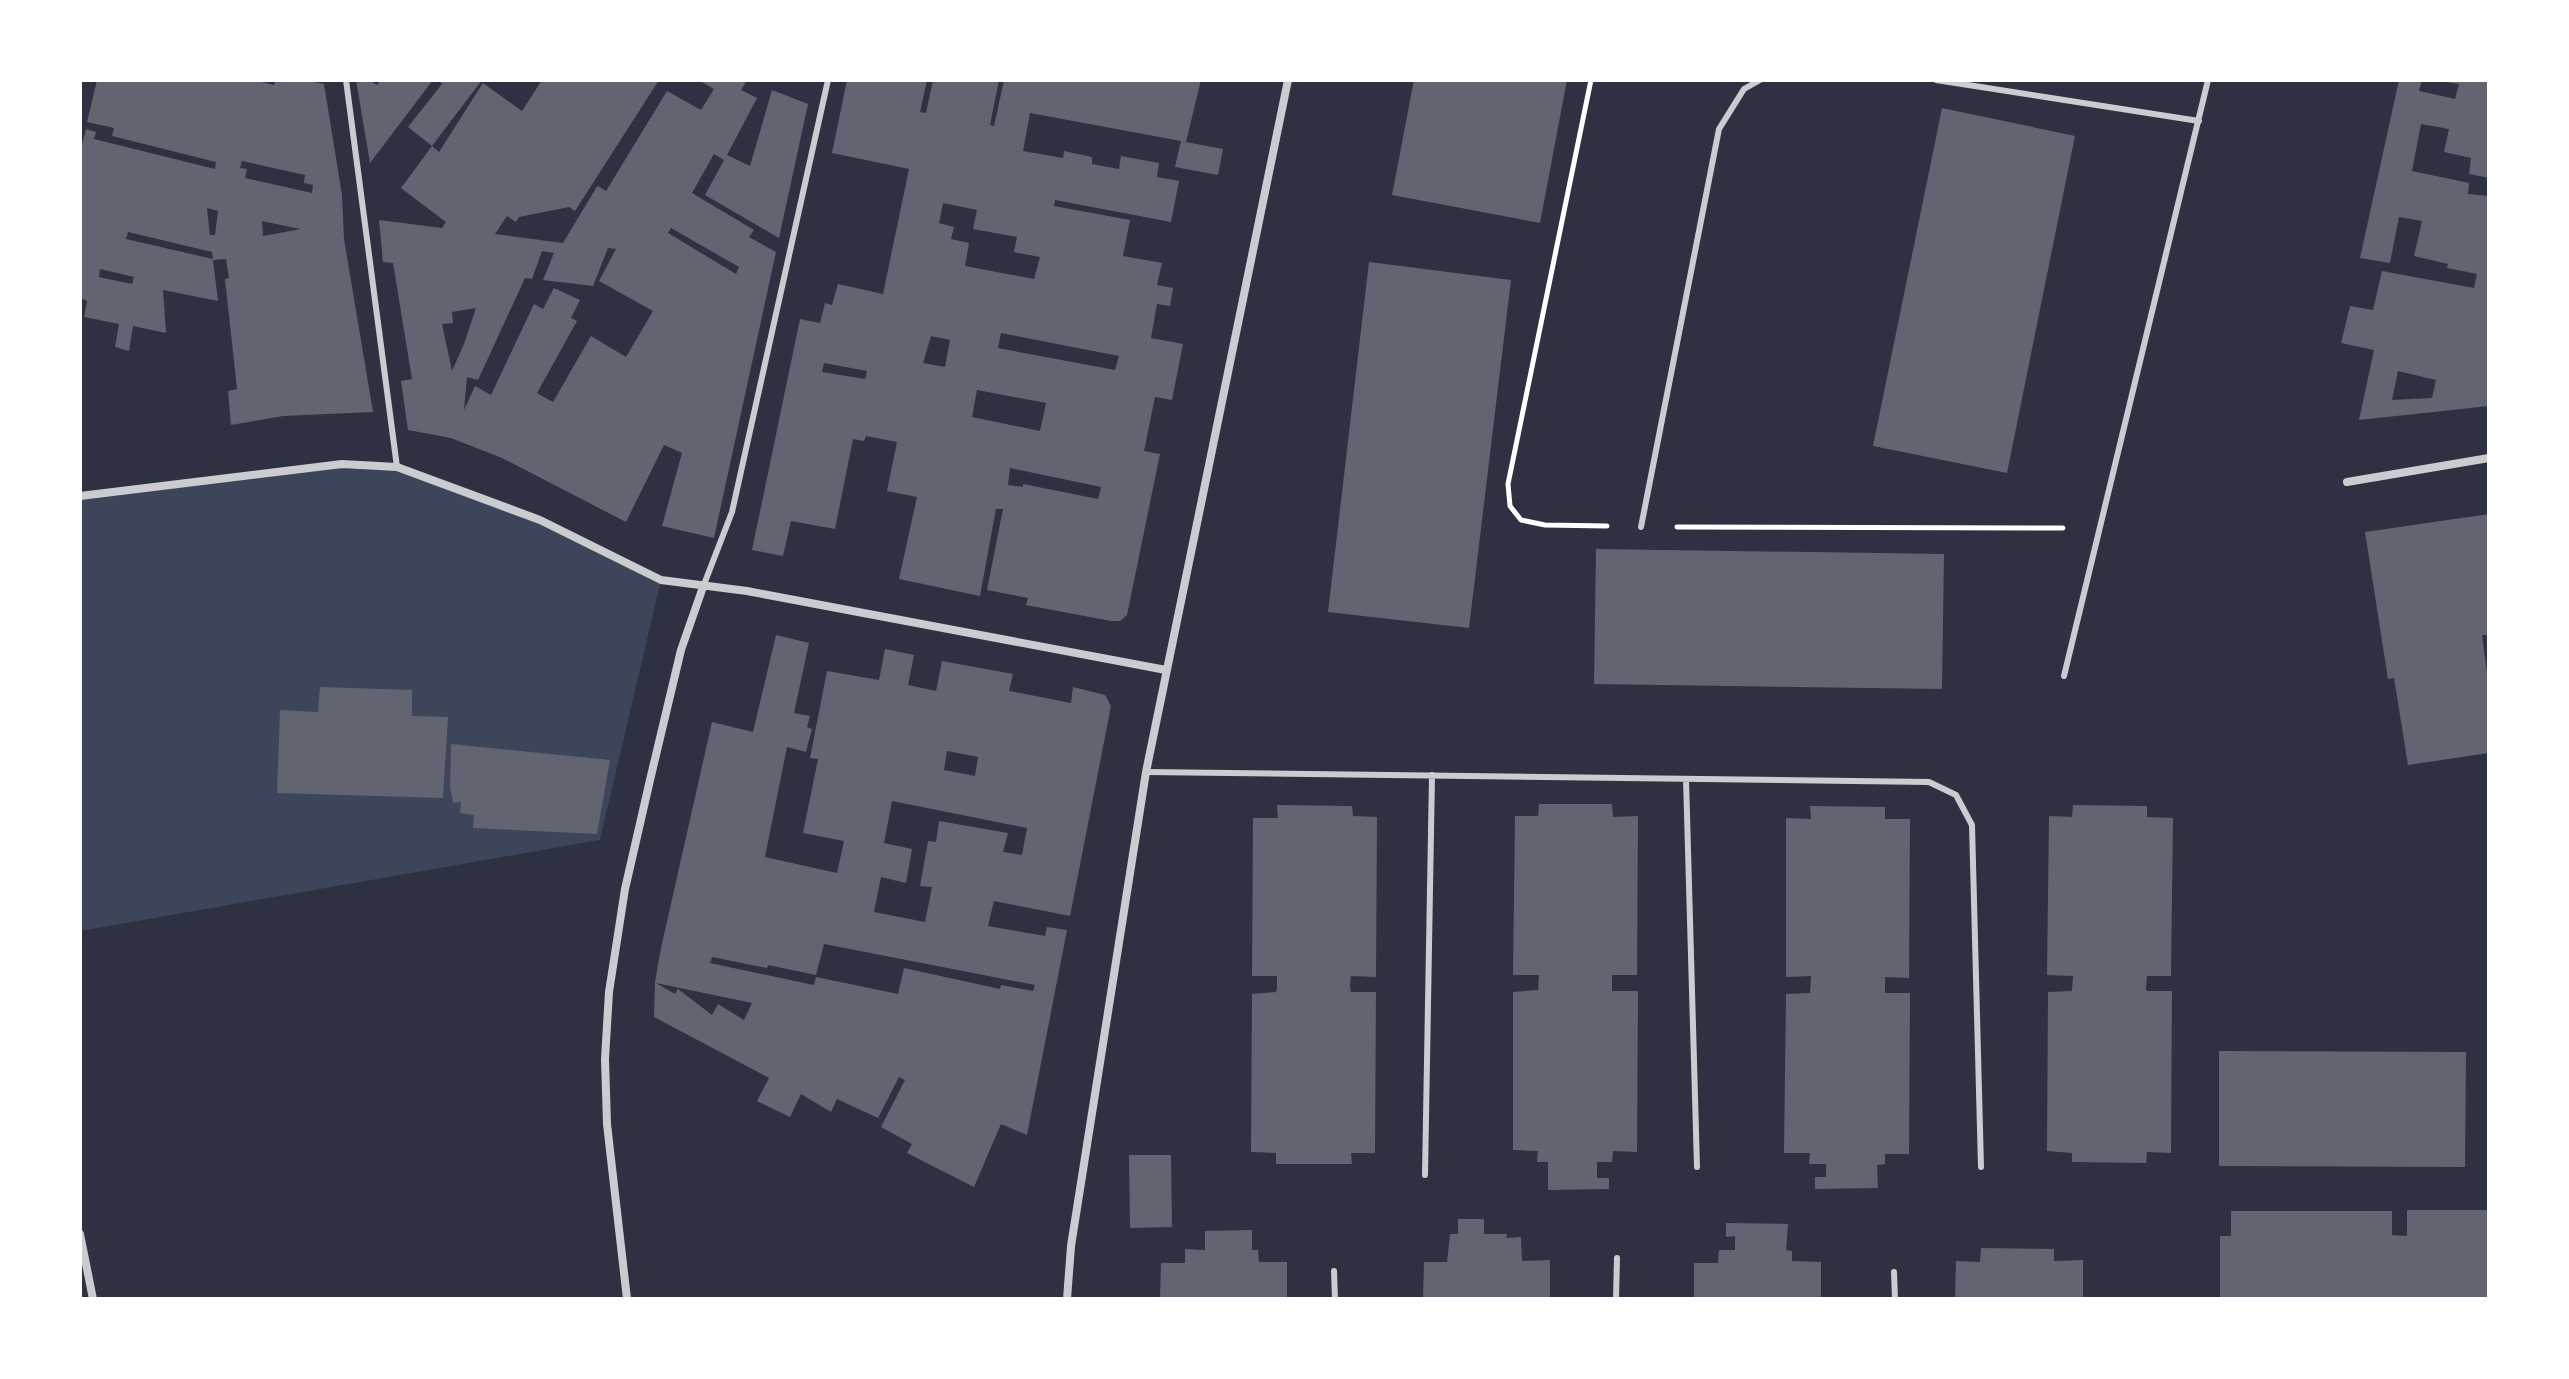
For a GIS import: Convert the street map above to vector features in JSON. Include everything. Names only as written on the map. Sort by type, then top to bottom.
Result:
[{"type":"street","points":[[1067,1299],[1071,1246],[1146,772],[1288,80]]},
{"type":"street","points":[[2347,482],[2489,458]]},
{"type":"street","points":[[80,496],[342,464],[397,467],[540,520],[661,580],[747,591],[1166,670]]},
{"type":"street","points":[[627,1299],[607,1124],[605,1059],[609,992],[632,858],[681,650],[703,587]]},
{"type":"street","points":[[80,1234],[93,1299]]},
{"type":"lane","points":[[346,80],[397,467]]},
{"type":"lane","points":[[703,587],[732,512],[828,80]]},
{"type":"lane","points":[[1641,527],[1719,129],[1744,89],[1760,80]]},
{"type":"lane","points":[[1936,80],[2199,121]]},
{"type":"lane","points":[[2064,676],[2208,80]]},
{"type":"lane","points":[[1146,772],[1929,782],[1956,795],[1972,825],[1981,1167]]},
{"type":"lane","points":[[1425,1175],[1432,775]]},
{"type":"lane","points":[[1686,779],[1697,1167]]},
{"type":"lane","points":[[1616,1299],[1617,1258]]},
{"type":"lane","points":[[1334,1271],[1335,1299]]},
{"type":"lane","points":[[1894,1272],[1895,1299]]},
{"type":"shaded area","points":[[314,467],[397,467],[540,520],[661,580],[600,840],[80,931],[80,496]]},
{"type":"building","points":[[97,80],[253,80],[274,85],[276,80],[304,80],[324,84],[342,195],[344,239],[373,412],[283,416],[231,425],[228,391],[237,389],[225,279],[229,278],[226,259],[213,260],[218,301],[163,290],[166,333],[133,326],[129,351],[115,347],[119,324],[84,317],[87,301],[80,298],[80,152],[86,129],[96,132],[94,139],[215,169],[216,162],[112,136],[114,128],[87,122]],"holes":[[[242,161],[305,175],[304,183],[313,185],[312,193],[245,178],[247,169],[240,168]],[[207,208],[218,211],[215,235],[210,235]],[[262,221],[301,229],[263,236]],[[128,232],[212,252],[213,259],[126,239]],[[100,269],[134,277],[132,284],[99,277]]]},
{"type":"building","points":[[356,80],[369,80],[377,85],[381,80],[433,80],[370,163]]},
{"type":"building","points":[[438,80],[482,80],[432,146],[408,127],[442,84]]},
{"type":"building","points":[[542,80],[659,80],[575,211],[569,207],[519,217],[516,222],[507,216],[495,234],[563,243],[596,188],[598,186],[606,191],[667,91],[701,110],[714,89],[698,80],[747,80],[741,90],[757,98],[727,155],[750,166],[772,90],[808,104],[779,238],[705,195],[724,160],[714,154],[692,193],[754,230],[749,237],[776,252],[714,538],[662,526],[682,453],[664,445],[626,522],[502,458],[451,438],[408,430],[401,381],[412,379],[393,263],[383,262],[379,220],[442,228],[446,222],[401,188],[432,146],[439,152],[483,83],[522,111]],"holes":[[[671,228],[739,267],[736,274],[668,233]],[[608,248],[616,249],[599,281],[653,311],[626,357],[591,336],[553,402],[537,393],[577,321],[571,318],[580,300],[554,288],[543,309],[534,304],[491,395],[475,386],[464,410],[467,377],[478,380],[525,278],[532,279],[542,251],[554,253],[543,280],[593,286]],[[476,308],[452,371],[442,324],[453,323],[452,312]]]},
{"type":"building","points":[[847,80],[927,80],[920,112],[926,113],[933,80],[999,80],[990,125],[994,126],[1004,80],[1201,80],[1186,142],[1223,149],[1218,175],[1175,167],[1181,141],[1030,113],[1023,151],[1063,158],[1064,151],[1092,157],[1092,164],[1119,169],[1121,156],[1159,163],[1157,177],[1179,181],[1171,222],[1055,200],[1054,206],[1130,220],[1123,256],[1162,263],[1157,285],[1173,288],[1170,306],[1157,304],[1151,338],[1183,344],[1172,400],[1155,397],[1144,451],[1160,454],[1127,615],[1120,621],[1026,605],[1028,598],[987,590],[1003,509],[996,509],[980,596],[899,579],[917,497],[887,491],[897,442],[866,436],[864,441],[853,439],[835,529],[791,521],[783,556],[752,550],[800,319],[820,323],[825,303],[832,305],[838,284],[883,294],[909,169],[832,153]],"holes":[[[943,203],[977,210],[973,229],[1017,237],[1014,252],[1040,257],[1034,279],[965,266],[969,243],[951,239],[954,227],[939,223]],[[1001,333],[1119,356],[1115,370],[998,348]],[[931,336],[950,340],[945,367],[923,363]],[[824,363],[867,371],[865,379],[822,372]],[[977,390],[1046,403],[1040,431],[972,417]],[[1010,468],[1101,487],[1098,499],[1023,484],[1023,487],[1008,485]]]},
{"type":"building","points":[[1414,80],[1567,80],[1540,223],[1392,195]]},
{"type":"building","points":[[2399,80],[2422,80],[2419,91],[2455,99],[2459,84],[2446,80],[2489,80],[2489,178],[2469,174],[2471,158],[2444,152],[2449,129],[2421,124],[2412,171],[2469,183],[2468,194],[2489,196],[2489,406],[2359,420],[2374,350],[2341,343],[2350,306],[2373,310],[2382,271],[2474,288],[2477,274],[2447,268],[2448,264],[2414,256],[2422,221],[2399,217],[2390,263],[2360,258]],"holes":[[[2398,371],[2436,380],[2432,398],[2392,400]]]},
{"type":"building","points":[[1942,108],[2075,136],[2007,473],[1873,446]]},
{"type":"building","points":[[1369,262],[1511,280],[1469,628],[1328,612]]},
{"type":"building","points":[[2489,514],[2489,635],[2482,635],[2489,687],[2489,753],[2408,765],[2394,678],[2388,679],[2365,532]]},
{"type":"building","points":[[1596,549],[1944,554],[1942,689],[1594,684]]},
{"type":"building","points":[[776,635],[809,643],[794,713],[810,716],[807,727],[812,729],[806,752],[787,747],[765,857],[837,873],[844,841],[803,833],[818,759],[810,758],[827,671],[879,680],[885,649],[914,655],[908,685],[936,691],[942,661],[1013,674],[1009,691],[1071,703],[1073,687],[1105,695],[1111,706],[1070,916],[994,901],[988,926],[1045,936],[1047,927],[1067,930],[1027,1135],[1001,1124],[974,1187],[907,1153],[912,1144],[881,1127],[905,1080],[899,1077],[878,1118],[837,1099],[831,1112],[801,1094],[790,1117],[757,1101],[769,1078],[654,1017],[655,982],[661,948],[712,722],[753,732]],"holes":[[[947,751],[978,757],[975,776],[944,770]],[[892,801],[1027,828],[1022,855],[1003,852],[1008,833],[939,821],[936,842],[928,841],[920,886],[932,887],[925,922],[874,912],[881,877],[906,883],[912,849],[884,843]],[[824,944],[1035,985],[1033,991],[1001,985],[1000,989],[904,968],[898,994],[816,977],[814,985],[710,963],[712,957],[816,975]],[[656,983],[752,1003],[744,1020],[718,1004],[712,1015],[678,989],[675,994]]]},
{"type":"building","points":[[320,687],[412,690],[412,716],[448,717],[443,798],[277,793],[280,710],[318,712]]},
{"type":"building","points":[[451,744],[610,760],[597,834],[473,828],[474,815],[460,813],[461,802],[453,803],[450,787]]},
{"type":"building","points":[[1539,804],[1612,804],[1613,817],[1638,816],[1637,975],[1612,975],[1612,991],[1638,991],[1637,1152],[1613,1151],[1612,1162],[1597,1162],[1597,1178],[1609,1178],[1609,1189],[1548,1190],[1548,1162],[1537,1162],[1538,1151],[1513,1150],[1513,992],[1538,990],[1539,975],[1513,975],[1515,816],[1538,816]]},
{"type":"building","points":[[1277,805],[1352,806],[1353,816],[1377,817],[1376,977],[1351,976],[1350,986],[1351,992],[1376,992],[1375,1153],[1351,1153],[1352,1164],[1276,1164],[1276,1153],[1251,1152],[1252,994],[1276,992],[1277,988],[1277,976],[1252,976],[1253,818],[1278,818]]},
{"type":"building","points":[[2073,805],[2147,806],[2147,817],[2173,818],[2171,976],[2147,976],[2146,989],[2172,991],[2171,1153],[2147,1152],[2146,1163],[2072,1162],[2072,1153],[2047,1151],[2048,992],[2072,991],[2073,976],[2047,975],[2049,816],[2072,817]]},
{"type":"building","points":[[1810,806],[1885,807],[1885,819],[1910,819],[1909,978],[1885,977],[1885,993],[1910,993],[1909,1154],[1885,1154],[1885,1164],[1877,1165],[1878,1188],[1815,1189],[1815,1177],[1826,1177],[1826,1164],[1809,1164],[1810,1153],[1784,1153],[1786,994],[1810,993],[1811,976],[1786,977],[1786,818],[1811,819]]},
{"type":"building","points":[[2219,1051],[2466,1052],[2465,1167],[2219,1166]]},
{"type":"building","points":[[1129,1155],[1171,1155],[1172,1227],[1130,1228]]},
{"type":"building","points":[[2407,1210],[2489,1210],[2489,1299],[2220,1299],[2220,1236],[2231,1236],[2231,1211],[2392,1211],[2392,1235],[2407,1236]]},
{"type":"building","points":[[1458,1219],[1484,1219],[1484,1234],[1521,1237],[1522,1261],[1550,1260],[1550,1299],[1423,1299],[1424,1262],[1447,1262],[1450,1234],[1458,1234]]},
{"type":"building","points":[[1726,1223],[1788,1224],[1786,1250],[1792,1251],[1792,1261],[1821,1262],[1821,1299],[1694,1299],[1694,1263],[1718,1263],[1719,1250],[1735,1250],[1735,1236],[1726,1237]]},
{"type":"building","points":[[1252,1230],[1252,1250],[1258,1250],[1259,1262],[1287,1262],[1287,1299],[1160,1299],[1161,1263],[1185,1263],[1185,1249],[1205,1250],[1205,1231]]},
{"type":"building","points":[[1981,1248],[2054,1249],[2054,1261],[2083,1260],[2083,1299],[1955,1299],[1956,1261],[1980,1262]]}]
